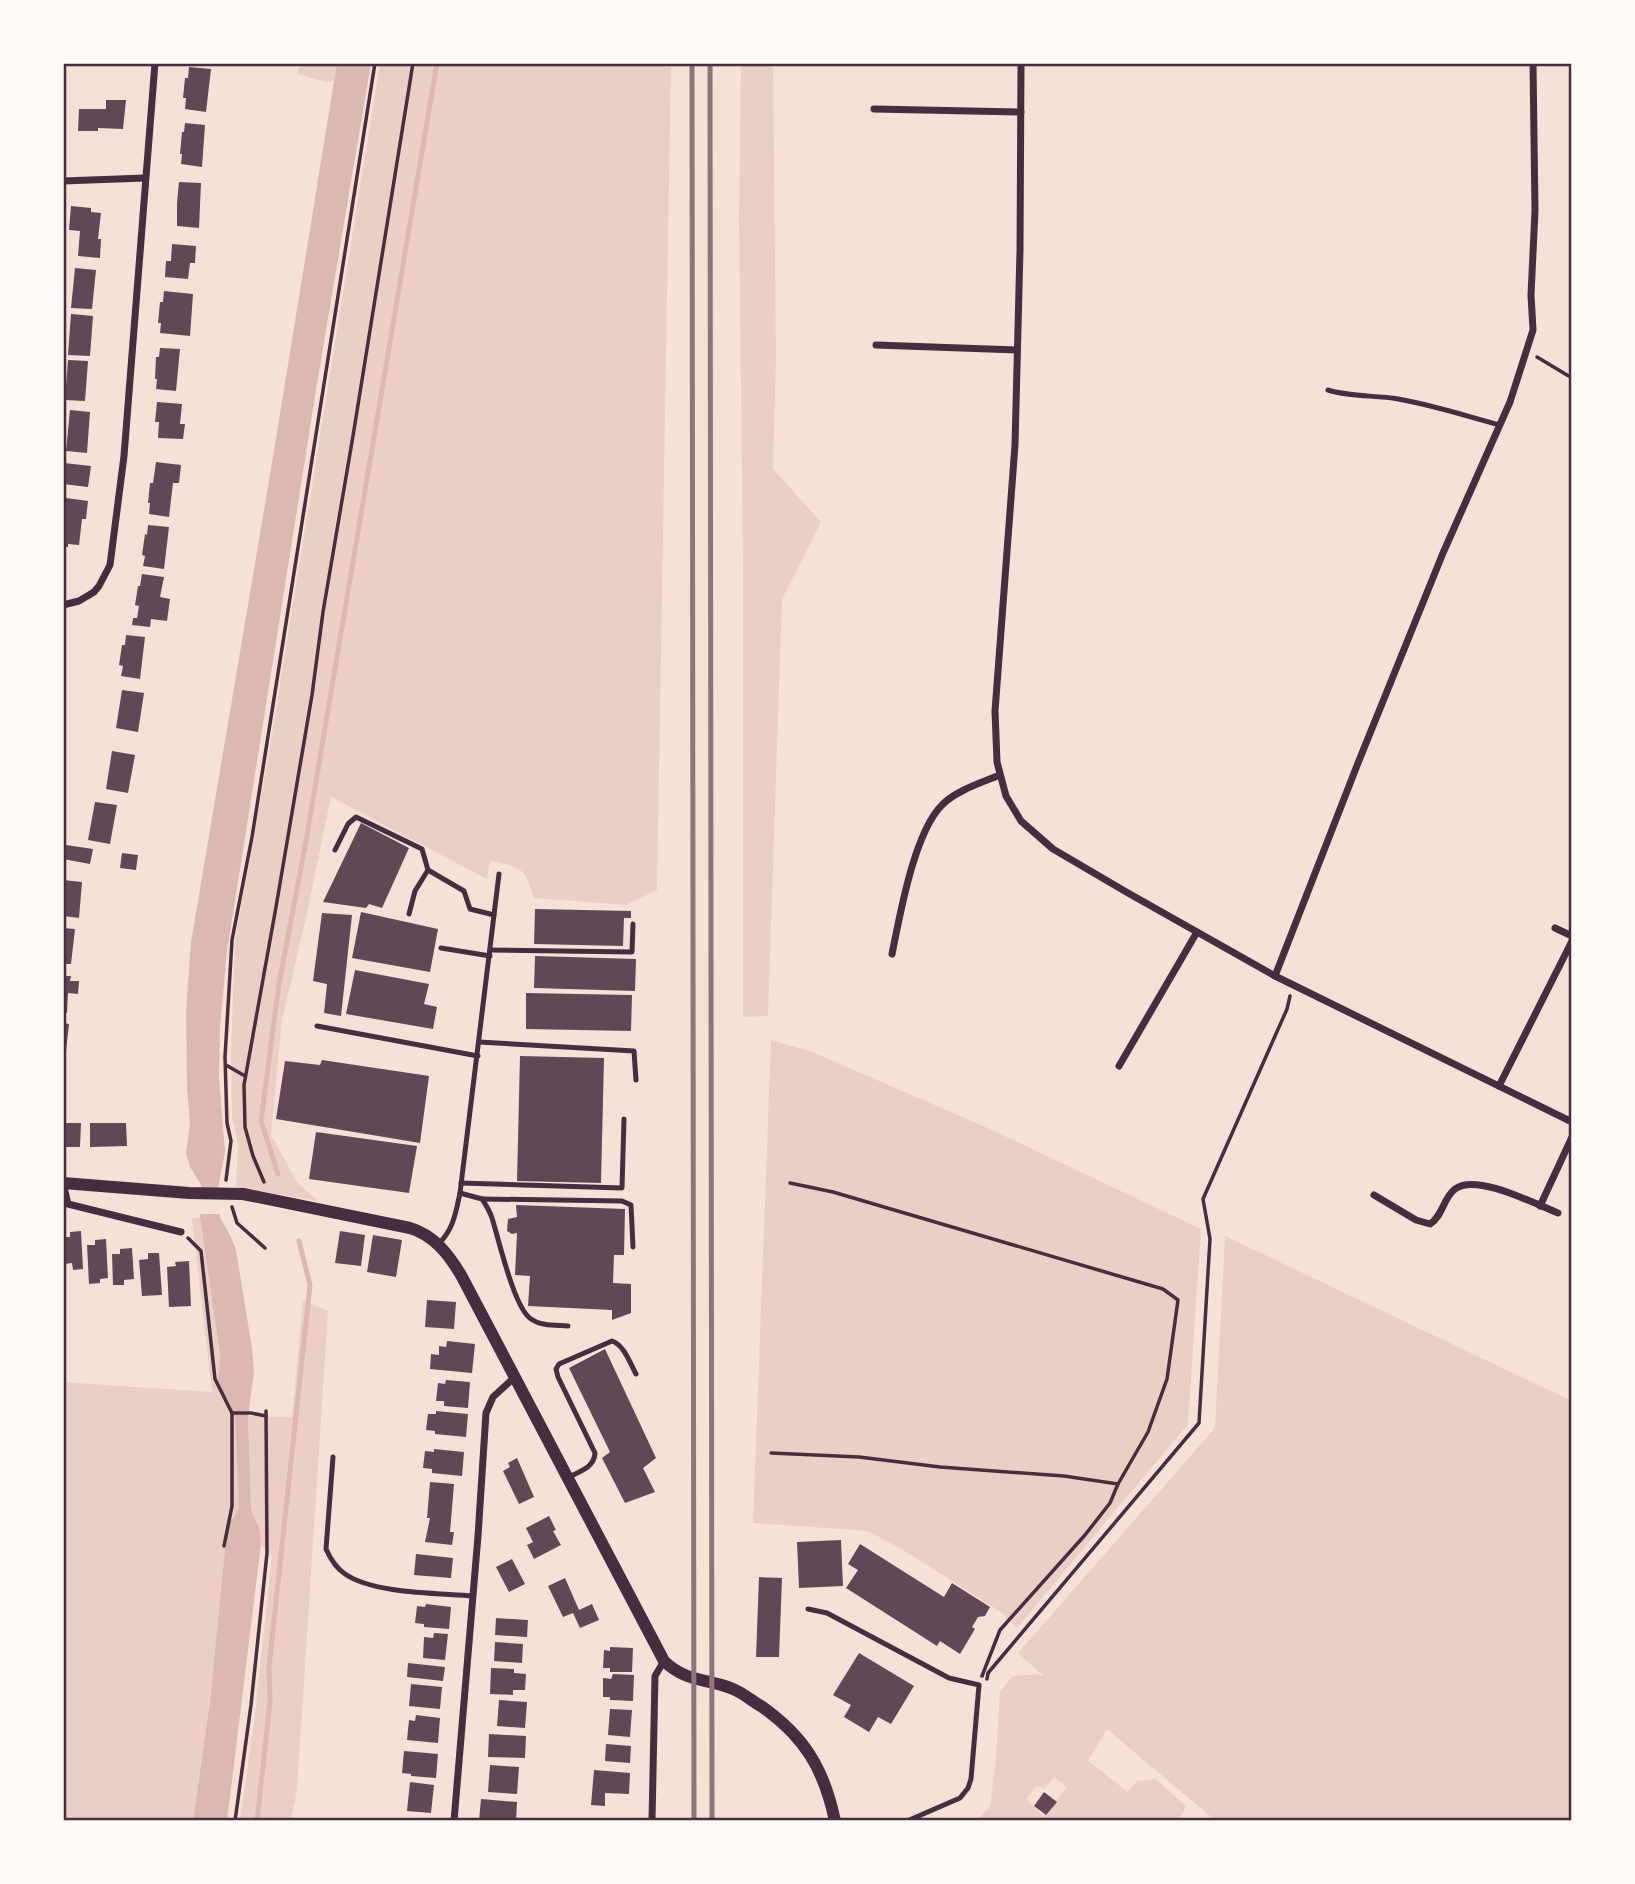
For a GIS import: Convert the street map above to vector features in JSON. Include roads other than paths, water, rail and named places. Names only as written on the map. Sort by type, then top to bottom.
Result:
[{"type":"street","points":[[63,605],[79,601],[94,592],[110,565],[122,473],[155,63]]},
{"type":"street","points":[[1021,63],[1015,445],[995,711],[997,762],[1006,796],[1021,821],[1052,849],[1275,976],[1572,1122]]},
{"type":"street","points":[[1275,976],[1443,553],[1510,402],[1533,330],[1533,63]]},
{"type":"street","points":[[874,109],[1021,112]]},
{"type":"street","points":[[63,181],[145,178]]},
{"type":"street","points":[[876,345],[1017,350]]},
{"type":"street","points":[[892,954],[904,893],[925,831],[942,804],[973,785],[1000,775]]},
{"type":"street","points":[[1499,1086],[1572,939],[1555,928]]},
{"type":"street","points":[[1119,1066],[1197,932]]},
{"type":"street","points":[[1540,1206],[1572,1137]]},
{"type":"street","points":[[181,1232],[68,1204],[63,1183],[189,1194],[243,1194],[410,1228],[425,1234],[438,1244],[461,1275],[664,1661],[686,1677],[733,1689],[778,1718],[793,1732],[816,1763],[824,1779],[835,1821]]},
{"type":"street","points":[[1374,1195],[1416,1220],[1430,1224],[1437,1219],[1453,1190],[1465,1184],[1480,1184],[1558,1213]]},
{"type":"street","points":[[454,1821],[486,1413],[493,1397],[515,1377]]},
{"type":"street","points":[[652,1821],[655,1676],[664,1661]]},
{"type":"lane","points":[[1328,390],[1419,403],[1500,425]]},
{"type":"lane","points":[[335,850],[348,824],[356,817],[422,849],[428,870],[464,891],[470,909],[494,915]]},
{"type":"lane","points":[[409,914],[415,891],[428,870]]},
{"type":"lane","points":[[438,1244],[446,1237],[453,1222],[460,1193],[499,874]]},
{"type":"lane","points":[[441,948],[490,953],[632,952],[633,924]]},
{"type":"lane","points":[[317,1026],[478,1056]]},
{"type":"lane","points":[[480,1042],[634,1051],[636,1080]]},
{"type":"lane","points":[[461,1183],[622,1188],[624,1119]]},
{"type":"lane","points":[[460,1193],[482,1199],[622,1201],[631,1205],[633,1247]]},
{"type":"lane","points":[[482,1199],[491,1215],[525,1314],[542,1324],[568,1325]]},
{"type":"lane","points":[[568,1478],[589,1467],[594,1461],[595,1453],[558,1377],[556,1369],[559,1364],[612,1340],[621,1346],[636,1374]]},
{"type":"lane","points":[[333,1457],[326,1549],[343,1573],[362,1583],[473,1596]]},
{"type":"lane","points":[[808,1609],[827,1613],[949,1678],[979,1685],[968,1788],[960,1798],[908,1821]]},
{"type":"waterway","points":[[278,1174],[261,1121],[279,984],[306,841],[437,63]]},
{"type":"waterway","points":[[257,1821],[270,1702],[269,1667],[310,1285],[299,1241]]},
{"type":"railway","points":[[692,63],[694,1821]]},
{"type":"railway","points":[[710,63],[712,1821]]}]
